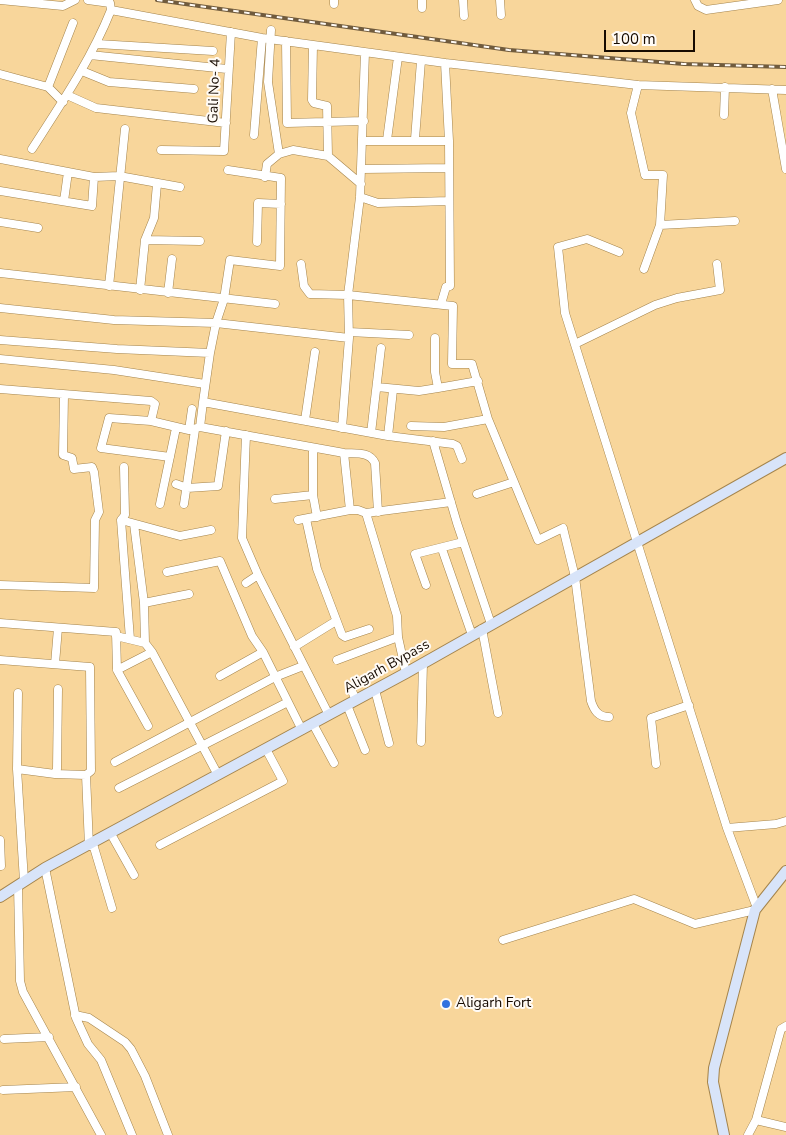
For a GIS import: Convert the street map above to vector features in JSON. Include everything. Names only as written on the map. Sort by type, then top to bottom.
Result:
[{"type":"main road","name":"Aligarh Bypass","points":[[1,896],[45,868],[352,703],[786,458]]},
{"type":"main road","points":[[724,1135],[713,1082],[714,1068],[756,909],[786,871]]},
{"type":"street","points":[[0,0],[63,6],[75,0]]},
{"type":"street","points":[[32,149],[98,44],[111,10],[110,4],[88,0]]},
{"type":"street","points":[[462,0],[464,16]]},
{"type":"street","points":[[500,0],[501,15]]},
{"type":"street","points":[[695,0],[698,6],[706,10],[778,0]]},
{"type":"street","points":[[111,10],[231,32],[267,35],[286,41],[445,64],[638,85],[772,88],[786,90]]},
{"type":"street","points":[[48,87],[73,24]]},
{"type":"street","name":"Gali No- 4","points":[[161,150],[224,151],[227,69],[231,32]]},
{"type":"street","points":[[254,135],[267,35]]},
{"type":"street","points":[[267,35],[268,82],[279,154]]},
{"type":"street","points":[[286,41],[287,123],[364,121]]},
{"type":"street","points":[[98,44],[213,51]]},
{"type":"street","points":[[313,45],[312,100],[314,103],[327,106],[328,156]]},
{"type":"street","points":[[342,428],[349,335],[348,295],[362,169],[365,52]]},
{"type":"street","points":[[90,55],[227,69]]},
{"type":"street","points":[[387,140],[398,57]]},
{"type":"street","points":[[415,139],[421,61]]},
{"type":"street","points":[[441,304],[446,287],[450,286],[449,141],[445,64]]},
{"type":"street","points":[[82,71],[109,82],[194,90]]},
{"type":"street","points":[[0,74],[48,87],[65,98],[96,108],[226,123]]},
{"type":"street","points":[[638,85],[631,113],[645,175],[663,175],[660,225],[644,269]]},
{"type":"street","points":[[724,116],[725,87]]},
{"type":"street","points":[[772,88],[786,169]]},
{"type":"street","points":[[109,286],[125,129]]},
{"type":"street","points":[[363,141],[415,139],[449,141]]},
{"type":"street","points":[[265,177],[267,164],[279,154],[293,150],[328,156],[361,184]]},
{"type":"street","points":[[0,159],[94,177],[119,176],[180,187]]},
{"type":"street","points":[[362,169],[449,168]]},
{"type":"street","points":[[184,504],[195,429],[203,402],[210,353],[224,299],[230,260],[280,266],[281,178],[228,170]]},
{"type":"street","points":[[64,201],[68,172]]},
{"type":"street","points":[[0,191],[92,206],[94,177]]},
{"type":"street","points":[[140,290],[145,240],[154,218],[157,184]]},
{"type":"street","points":[[360,197],[378,203],[449,201]]},
{"type":"street","points":[[257,242],[258,203],[281,204]]},
{"type":"street","points":[[660,225],[735,221]]},
{"type":"street","points":[[0,222],[38,228]]},
{"type":"street","points":[[503,940],[634,899],[695,924],[756,909],[727,828],[658,603],[636,542],[565,313],[558,247],[587,239],[619,252]]},
{"type":"street","points":[[145,240],[200,241]]},
{"type":"street","points":[[168,293],[172,259]]},
{"type":"street","points":[[301,264],[307,292],[453,306],[452,364],[472,364],[488,419],[538,540],[563,528],[575,577],[591,701],[598,714],[603,717],[609,717]]},
{"type":"street","points":[[575,344],[655,306],[677,298],[720,290],[717,264]]},
{"type":"street","points":[[0,273],[275,304]]},
{"type":"street","points":[[0,308],[114,320],[216,324],[349,335],[409,335]]},
{"type":"street","points":[[435,338],[435,372],[438,388]]},
{"type":"street","points":[[0,340],[117,349],[210,353]]},
{"type":"street","points":[[371,433],[381,348]]},
{"type":"street","points":[[305,420],[315,352]]},
{"type":"street","points":[[0,359],[114,370],[206,384]]},
{"type":"street","points":[[377,387],[419,391],[478,381]]},
{"type":"street","points":[[0,389],[151,401],[155,404],[151,421]]},
{"type":"street","points":[[388,436],[393,390]]},
{"type":"street","points":[[0,585],[94,588],[95,520],[99,512],[94,472],[92,467],[74,469],[72,458],[63,455],[64,395]]},
{"type":"street","points":[[203,402],[388,436],[433,440],[456,446],[462,459]]},
{"type":"street","points":[[192,409],[195,429]]},
{"type":"street","points":[[170,457],[101,448],[109,418],[151,421],[176,428],[226,431],[312,448],[366,454],[373,458],[378,512]]},
{"type":"street","points":[[411,426],[444,427],[488,419]]},
{"type":"street","points":[[160,504],[176,428]]},
{"type":"street","points":[[176,484],[187,488],[218,486],[226,431]]},
{"type":"street","points":[[246,434],[242,538],[258,575],[329,715]]},
{"type":"street","points":[[433,440],[486,626],[498,712]]},
{"type":"street","points":[[312,448],[313,495],[317,517]]},
{"type":"street","points":[[344,453],[350,510]]},
{"type":"street","points":[[124,468],[125,515],[121,520],[130,639]]},
{"type":"street","points":[[477,494],[514,482]]},
{"type":"street","points":[[275,499],[313,495]]},
{"type":"street","points":[[369,629],[343,637],[313,556],[302,519],[350,510],[358,510],[366,514],[450,502]]},
{"type":"street","points":[[366,514],[397,616],[398,637],[406,673]]},
{"type":"street","points":[[121,520],[180,536],[211,530]]},
{"type":"street","points":[[134,524],[144,603],[145,642],[218,775]]},
{"type":"street","points":[[426,585],[415,554],[442,549],[463,542]]},
{"type":"street","points":[[442,549],[472,635]]},
{"type":"street","points":[[167,572],[220,561],[252,636],[263,652],[302,730]]},
{"type":"street","points":[[246,582],[258,575]]},
{"type":"street","points":[[144,603],[189,594]]},
{"type":"street","points":[[294,647],[336,620]]},
{"type":"street","points":[[0,623],[116,632],[117,670],[148,726]]},
{"type":"street","points":[[55,664],[58,628]]},
{"type":"street","points":[[116,636],[145,642]]},
{"type":"street","points":[[337,660],[398,637]]},
{"type":"street","points":[[117,670],[152,652]]},
{"type":"street","points":[[220,676],[263,652]]},
{"type":"street","points":[[0,660],[90,667],[91,771],[86,775],[55,774],[17,769]]},
{"type":"street","points":[[421,742],[423,663]]},
{"type":"street","points":[[115,762],[275,677],[303,666]]},
{"type":"street","points":[[55,774],[57,769],[58,689]]},
{"type":"street","points":[[351,689],[352,703],[366,750]]},
{"type":"street","points":[[374,690],[389,743]]},
{"type":"street","points":[[18,692],[17,769],[21,883],[20,981],[25,996],[101,1135]]},
{"type":"street","points":[[119,788],[288,702]]},
{"type":"street","points":[[656,764],[651,718],[690,705]]},
{"type":"street","points":[[313,724],[334,763]]},
{"type":"street","points":[[160,845],[283,781],[266,749]]},
{"type":"street","points":[[86,775],[91,844],[112,908]]},
{"type":"street","points":[[727,828],[776,824],[786,821]]},
{"type":"street","points":[[111,834],[134,875]]},
{"type":"street","points":[[0,840],[1,866]]},
{"type":"street","points":[[45,868],[75,1015],[85,1039],[101,1060],[132,1135]]},
{"type":"street","points":[[75,1015],[89,1018],[125,1042],[131,1049],[145,1076],[168,1135]]},
{"type":"street","points":[[748,1135],[756,1120],[782,1029],[786,1026]]},
{"type":"street","points":[[4,1039],[49,1037]]},
{"type":"street","points":[[3,1090],[76,1087]]},
{"type":"street","points":[[756,1120],[786,1128]]},
{"type":"railway","points":[[157,0],[509,50],[684,64],[786,67]]},
{"type":"place","name":"Aligarh Fort","points":[[446,1004]]}]
